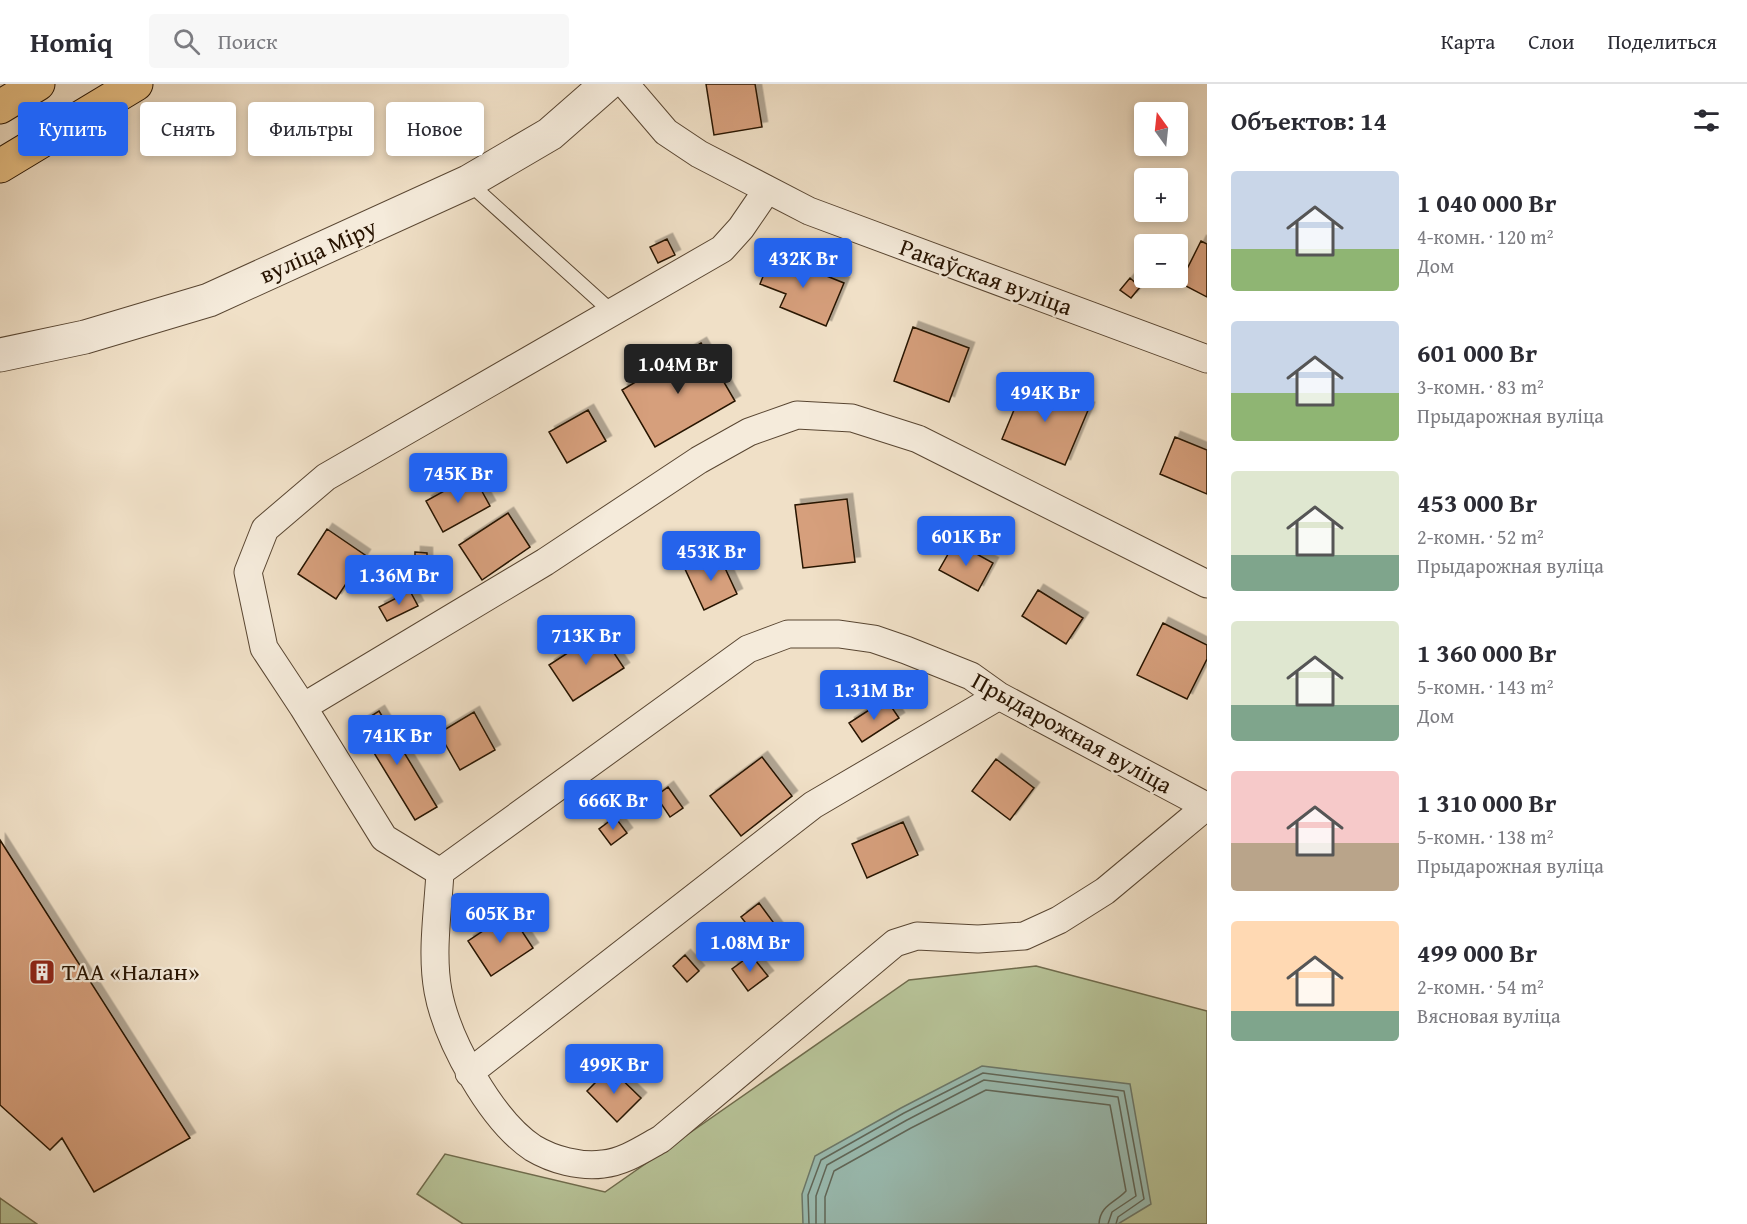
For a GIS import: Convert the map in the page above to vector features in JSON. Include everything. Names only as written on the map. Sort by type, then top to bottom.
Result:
[{"type":"highway","points":[[0,107],[38,84]]},
{"type":"highway","points":[[0,166],[136,84]]},
{"type":"street","name":"вуліца Міру","points":[[0,355],[85,337],[209,300],[468,182],[550,134],[608,84]]},
{"type":"street","name":"Ракаўская вуліца","points":[[625,84],[666,132],[699,154],[809,211],[1207,359]]},
{"type":"street","points":[[767,190],[741,228],[722,249],[326,477],[266,529],[248,572],[264,648],[384,838],[440,872],[435,955],[437,990],[444,1013],[469,1072],[509,1128],[533,1148],[553,1158],[578,1164],[603,1164],[625,1159],[661,1139],[895,943],[918,936],[978,939],[1024,936],[1059,920],[1105,891],[1207,806]]},
{"type":"street","points":[[303,707],[545,562],[699,460],[748,432],[797,415],[852,418],[918,439],[1207,584]]},
{"type":"street","name":"Прыдарожная вуліца","points":[[440,872],[748,649],[788,634],[839,634],[873,639],[971,676],[999,696],[1207,806]]},
{"type":"street","points":[[469,1072],[813,805],[999,696]]},
{"type":"lane","points":[[468,182],[612,312]]},
{"type":"green space","points":[[1036,966],[1207,1011],[1207,1224],[463,1224],[417,1194],[445,1154],[605,1192],[909,980]]},
{"type":"green space","points":[[0,1198],[37,1224],[0,1224]]},
{"type":"water","points":[[982,1066],[1130,1084],[1151,1204],[1118,1224],[803,1224],[802,1194],[815,1156]]},
{"type":"building","points":[[706,84],[755,84],[762,127],[714,135]]},
{"type":"building","points":[[667,239],[675,255],[658,263],[650,247]]},
{"type":"building","points":[[1201,241],[1207,244],[1207,297],[1188,287],[1188,267]]},
{"type":"building","points":[[772,254],[844,283],[826,326],[780,307],[786,294],[760,284]]},
{"type":"building","points":[[1130,278],[1134,282],[1134,288],[1139,288],[1131,298],[1120,290]]},
{"type":"building","points":[[913,327],[969,348],[949,402],[894,381]]},
{"type":"building","points":[[701,343],[735,401],[655,447],[622,390]]},
{"type":"building","points":[[1026,381],[1089,408],[1065,465],[1002,439]]},
{"type":"building","points":[[588,410],[606,441],[567,463],[549,432]]},
{"type":"building","points":[[1175,437],[1207,450],[1207,494],[1160,474]]},
{"type":"building","points":[[473,475],[490,506],[443,532],[426,501]]},
{"type":"building","points":[[847,499],[855,562],[803,568],[795,505]]},
{"type":"building","points":[[508,513],[530,547],[482,580],[459,545]]},
{"type":"building","points":[[327,529],[365,555],[336,599],[298,574]]},
{"type":"building","points":[[955,542],[993,563],[978,591],[939,570]]},
{"type":"building","points":[[415,552],[427,553],[427,568],[415,568]]},
{"type":"building","points":[[718,553],[737,594],[704,610],[685,569]]},
{"type":"building","points":[[1038,590],[1083,618],[1066,644],[1022,616]]},
{"type":"building","points":[[410,591],[418,606],[387,621],[379,607]]},
{"type":"building","points":[[1163,623],[1207,645],[1207,659],[1187,699],[1137,675]]},
{"type":"building","points":[[600,632],[624,668],[573,701],[549,665]]},
{"type":"building","points":[[886,699],[899,718],[862,742],[849,723]]},
{"type":"building","points":[[379,711],[437,807],[415,820],[357,725]]},
{"type":"building","points":[[474,712],[495,750],[460,770],[439,733]]},
{"type":"building","points":[[762,757],[792,796],[741,836],[710,796]]},
{"type":"building","points":[[996,759],[1034,788],[1010,820],[972,791]]},
{"type":"building","points":[[668,787],[683,808],[670,817],[656,796]]},
{"type":"building","points":[[615,817],[627,833],[611,845],[599,829]]},
{"type":"building","points":[[903,822],[918,855],[867,878],[852,844]]},
{"type":"building","name":"ТАА «Налан»","points":[[0,840],[190,1138],[94,1192],[62,1138],[50,1150],[0,1105]]},
{"type":"building","points":[[759,903],[779,930],[762,944],[741,917]]},
{"type":"building","points":[[510,913],[533,948],[491,976],[468,941]]},
{"type":"building","points":[[685,955],[699,971],[687,982],[673,966]]},
{"type":"building","points":[[751,955],[768,976],[748,991],[732,969]]},
{"type":"building","points":[[610,1068],[641,1098],[617,1122],[587,1091]]},
{"type":"place","name":"ТАА «Налан»","points":[[42,972]]}]
